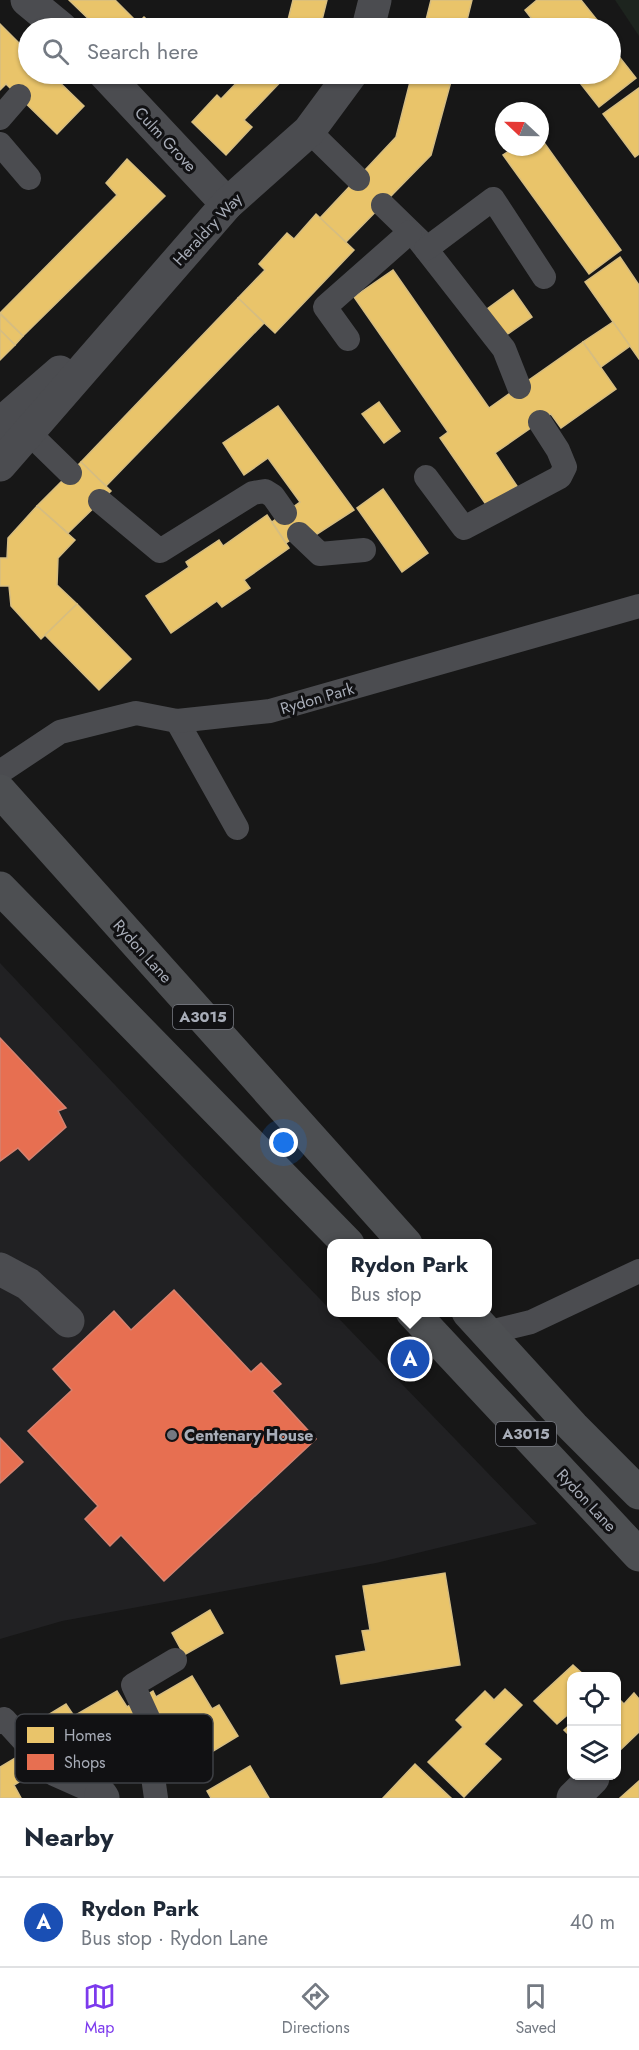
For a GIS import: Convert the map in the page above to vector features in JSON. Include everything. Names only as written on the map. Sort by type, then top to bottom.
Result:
[{"type":"main road","name":"Rydon Lane","points":[[0,791],[402,1239]]},
{"type":"main road","name":"A3015","points":[[0,888],[343,1239]]},
{"type":"main road","name":"Rydon Lane","points":[[417,1317],[639,1555]]},
{"type":"main road","name":"A3015","points":[[477,1323],[573,1427],[639,1493]]},
{"type":"street","points":[[27,0],[48,18]]},
{"type":"street","points":[[370,18],[375,0]]},
{"type":"street","name":"Culm Grove","points":[[114,84],[227,204]]},
{"type":"street","name":"Heraldry Way","points":[[0,465],[15,429],[112,334],[227,204],[309,131],[344,84]]},
{"type":"street","points":[[0,1269],[28,1284],[68,1321]]},
{"type":"lane","points":[[0,118],[19,96]]},
{"type":"lane","points":[[309,131],[357,179]]},
{"type":"lane","points":[[0,144],[29,178]]},
{"type":"lane","points":[[348,339],[325,308],[418,240],[493,199],[544,277]]},
{"type":"lane","points":[[383,205],[418,240],[504,349],[519,387]]},
{"type":"lane","points":[[426,477],[464,528],[560,477],[565,467],[558,450],[540,422]]},
{"type":"lane","points":[[15,429],[70,473]]},
{"type":"lane","points":[[100,501],[160,551],[253,492],[265,491],[273,496],[285,513]]},
{"type":"lane","points":[[299,534],[320,554],[363,550]]},
{"type":"lane","name":"Rydon Park","points":[[0,772],[60,732],[136,713],[177,721],[270,711],[639,606]]},
{"type":"lane","points":[[177,721],[237,828]]},
{"type":"lane","points":[[477,1323],[531,1322],[639,1271]]},
{"type":"lane","points":[[146,1714],[133,1685],[175,1660]]},
{"type":"lane","points":[[0,1722],[4,1719],[15,1731]]},
{"type":"lane","points":[[73,1783],[102,1797]]},
{"type":"lane","points":[[154,1783],[156,1798]]},
{"type":"shaded area","points":[[615,0],[639,0],[639,36]]},
{"type":"shaded area","points":[[0,963],[327,1306],[327,1317],[337,1317],[537,1524],[376,1563],[62,1621],[0,1639]]},
{"type":"building: Homes","points":[[69,0],[115,0],[133,18],[88,18]]},
{"type":"building: Homes","points":[[293,0],[327,0],[322,18],[288,18]]},
{"type":"building: Homes","points":[[431,0],[472,0],[468,18],[426,18]]},
{"type":"building: Homes","points":[[537,0],[581,0],[595,18],[531,18],[525,10]]},
{"type":"building: Homes","points":[[0,24],[18,42],[18,84],[61,84],[84,106],[57,134],[6,84],[0,90]]},
{"type":"building: Homes","points":[[621,59],[636,78],[599,107],[581,84],[621,84]]},
{"type":"building: Homes","points":[[235,84],[278,84],[244,120],[252,127],[226,155],[192,122],[217,95],[221,99]]},
{"type":"building: Homes","points":[[409,84],[450,84],[431,155],[346,242],[320,218],[396,137]]},
{"type":"building: Homes","points":[[639,88],[639,154],[635,157],[603,114]]},
{"type":"building: Homes","points":[[549,150],[621,250],[589,274],[504,156],[549,156]]},
{"type":"building: Homes","points":[[127,159],[165,196],[23,336],[0,313],[117,195],[106,183]]},
{"type":"building: Homes","points":[[316,214],[354,250],[275,333],[238,298],[265,270],[259,264],[287,233],[294,239]]},
{"type":"building: Homes","points":[[620,257],[639,285],[639,359],[585,282]]},
{"type":"building: Homes","points":[[393,270],[489,408],[583,342],[616,389],[561,428],[551,414],[495,453],[517,486],[487,506],[440,438],[448,432],[354,297]]},
{"type":"building: Homes","points":[[513,290],[532,317],[502,338],[483,312]]},
{"type":"building: Homes","points":[[238,298],[264,323],[106,486],[81,462]]},
{"type":"building: Homes","points":[[0,314],[23,336],[15,345],[0,330]]},
{"type":"building: Homes","points":[[613,322],[630,346],[601,367],[583,342]]},
{"type":"building: Homes","points":[[0,330],[15,345],[0,360]]},
{"type":"building: Homes","points":[[379,402],[400,431],[384,443],[362,414]]},
{"type":"building: Homes","points":[[278,406],[354,510],[311,538],[305,530],[286,543],[272,522],[300,502],[268,458],[244,475],[223,443]]},
{"type":"building: Homes","points":[[81,462],[111,491],[68,533],[37,506]]},
{"type":"building: Homes","points":[[383,489],[428,553],[402,572],[357,508]]},
{"type":"building: Homes","points":[[37,506],[75,540],[58,558],[57,585],[77,604],[41,639],[11,606],[9,586],[0,586],[0,558],[7,558],[8,538]]},
{"type":"building: Homes","points":[[267,515],[289,548],[244,580],[250,588],[222,607],[217,601],[171,633],[146,596],[189,567],[186,562],[219,540],[223,546]]},
{"type":"building: Homes","points":[[77,604],[131,659],[99,690],[45,635]]},
{"type":"building: Homes","points":[[445,1573],[460,1665],[341,1684],[336,1656],[366,1651],[362,1631],[370,1630],[363,1586]]},
{"type":"building: Homes","points":[[210,1610],[223,1633],[184,1655],[172,1633]]},
{"type":"building: Homes","points":[[573,1665],[581,1672],[567,1672],[567,1715],[557,1724],[534,1701]]},
{"type":"building: Homes","points":[[192,1676],[212,1709],[219,1705],[238,1736],[213,1751],[213,1714],[77,1714],[117,1691],[127,1707],[153,1691],[156,1697]]},
{"type":"building: Homes","points":[[505,1689],[522,1705],[484,1744],[501,1759],[464,1797],[428,1762],[463,1727],[456,1720],[485,1691],[494,1700]]},
{"type":"building: Homes","points":[[634,1693],[639,1699],[639,1732],[621,1749],[621,1701],[624,1704]]},
{"type":"building: Homes","points":[[66,1704],[73,1714],[50,1714]]},
{"type":"building: Homes","points":[[15,1758],[15,1783],[17,1783],[14,1785],[21,1798],[0,1798],[0,1767]]},
{"type":"building: Homes","points":[[415,1764],[451,1798],[383,1798]]},
{"type":"building: Homes","points":[[250,1766],[269,1798],[211,1798],[207,1791]]},
{"type":"building: Homes","points":[[639,1781],[639,1798],[620,1798]]},
{"type":"building: Shops","points":[[0,1038],[66,1108],[58,1111],[66,1127],[29,1160],[18,1148],[0,1161]]},
{"type":"building: Shops","name":"Centenary House","points":[[174,1290],[251,1372],[261,1363],[281,1384],[272,1391],[316,1439],[164,1581],[121,1535],[110,1546],[85,1519],[98,1506],[28,1431],[72,1390],[53,1369],[114,1311],[131,1330]]},
{"type":"building: Shops","points":[[0,1438],[23,1462],[0,1483]]},
{"type":"place","name":"Rydon Park","points":[[410,1359]]},
{"type":"place","name":"Centenary House","points":[[172,1435]]}]
